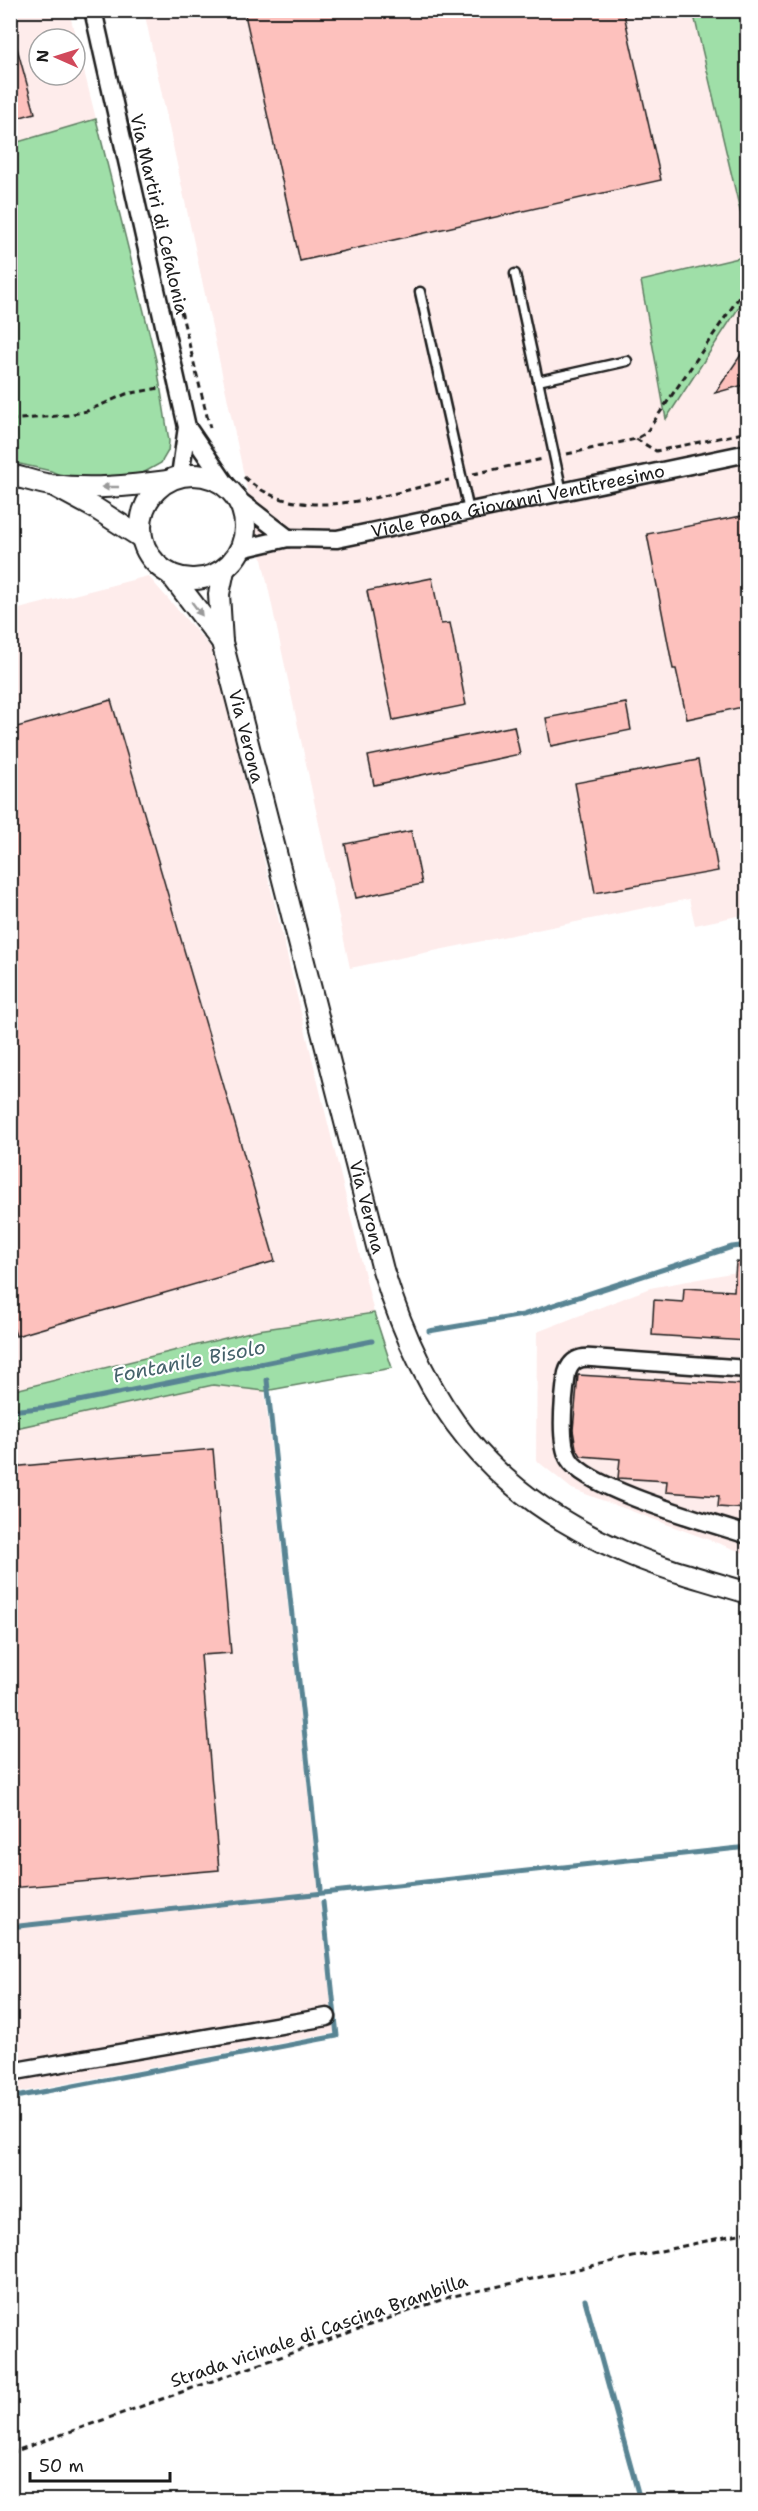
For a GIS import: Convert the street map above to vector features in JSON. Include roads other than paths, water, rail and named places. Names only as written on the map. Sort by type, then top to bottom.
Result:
[{"type":"street","name":"Via Martiri di Cefalonia","points":[[93,10],[187,427],[235,486]]},
{"type":"street","name":"Via Martiri di Cefalonia","points":[[174,478],[187,427]]},
{"type":"street","name":"Viale Papa Giovanni Ventitreesimo","points":[[241,549],[288,538],[337,539],[747,453]]},
{"type":"street","points":[[10,475],[51,484],[118,487],[197,474],[235,486],[288,538]]},
{"type":"street","points":[[174,478],[155,491],[145,505],[141,521],[142,538],[147,553],[158,566],[171,575],[184,579],[212,576],[224,570],[241,549],[245,523],[235,486]]},
{"type":"street","points":[[51,484],[95,508],[142,538]]},
{"type":"street","name":"Via Verona","points":[[224,570],[219,594],[222,642],[383,1270],[406,1336],[429,1384],[451,1420],[479,1452],[528,1498],[553,1515],[633,1556],[747,1593]]},
{"type":"street","name":"Via Verona","points":[[171,575],[222,642]]},
{"type":"street","points":[[747,1369],[592,1358],[578,1359],[571,1363],[567,1372],[563,1435],[569,1459],[585,1474],[634,1497],[747,1535]]},
{"type":"street","points":[[10,2072],[327,2017]]},
{"type":"lane","points":[[515,274],[562,492]]},
{"type":"lane","points":[[420,292],[469,511]]},
{"type":"lane","points":[[538,381],[627,361]]},
{"type":"waterway","name":"Fontanile Bisolo","points":[[429,1331],[523,1315],[732,1247],[748,1245]]},
{"type":"waterway","name":"Fontanile Bisolo","points":[[10,1411],[49,1407],[372,1341]]},
{"type":"waterway","points":[[267,1380],[321,1889]]},
{"type":"waterway","points":[[10,1927],[748,1847]]},
{"type":"waterway","points":[[10,2098],[337,2036],[323,1902]]},
{"type":"waterway","points":[[585,2300],[640,2500]]}]
